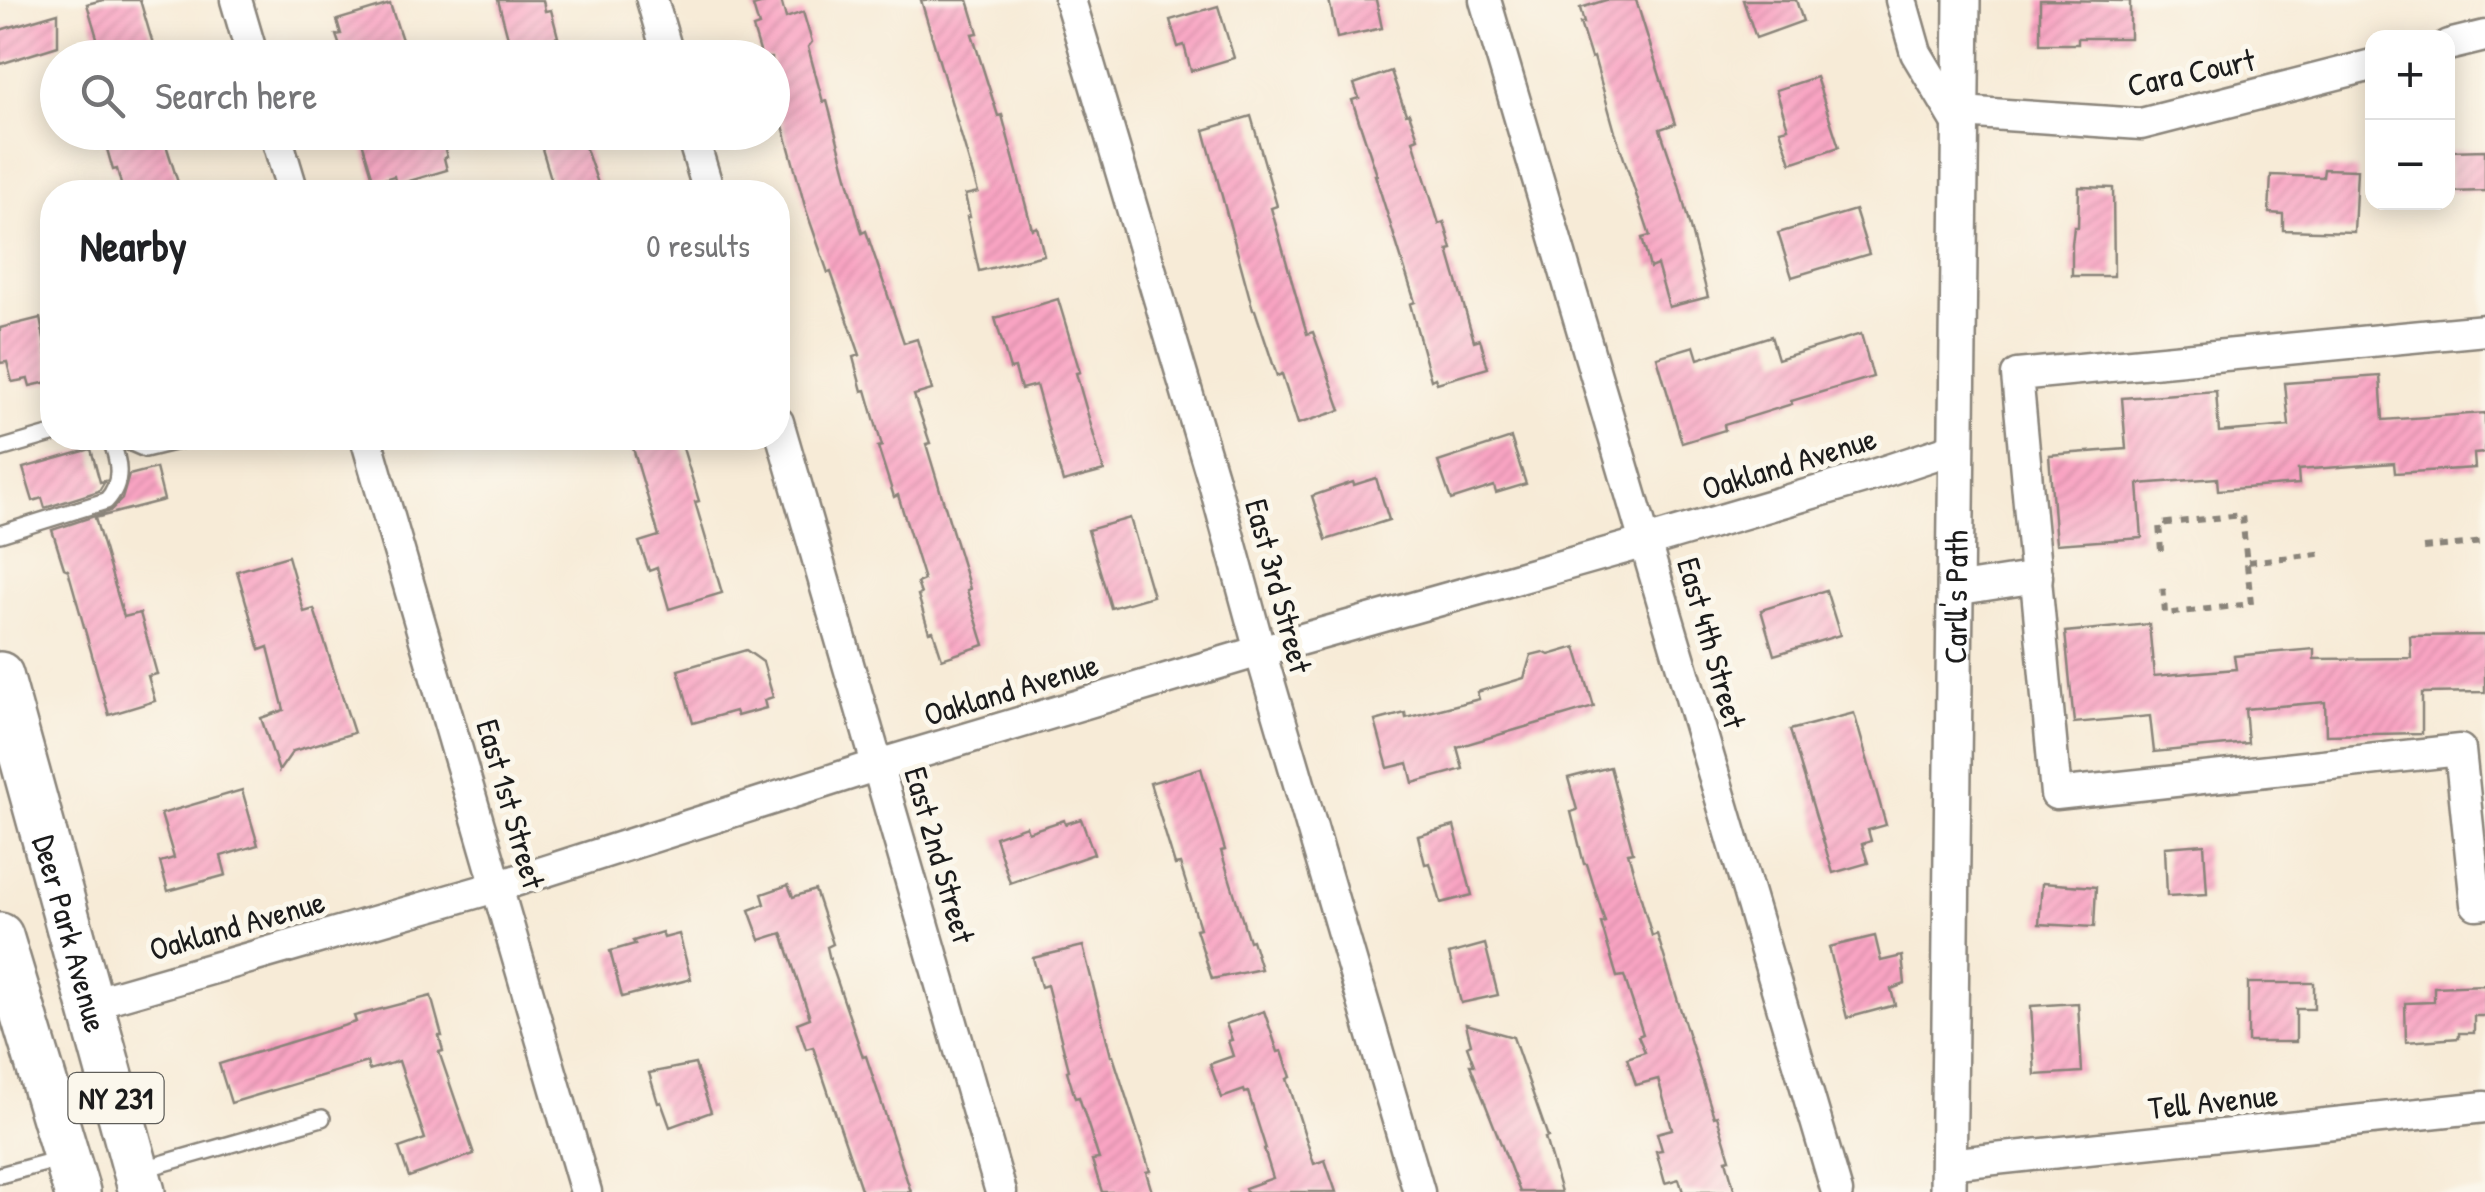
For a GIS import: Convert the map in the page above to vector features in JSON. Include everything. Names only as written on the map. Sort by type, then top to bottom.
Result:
[{"type":"main road","name":"Deer Park Avenue","points":[[0,675],[140,1182]]},
{"type":"main road","name":"Deer Park Avenue","points":[[0,936],[13,1027],[72,1175]]},
{"type":"street","points":[[236,0],[248,40]]},
{"type":"street","points":[[652,0],[664,40]]},
{"type":"street","name":"East 3rd Street","points":[[1070,0],[1420,1192]]},
{"type":"street","name":"East 4th Street","points":[[1485,0],[1837,1192]]},
{"type":"street","points":[[1900,0],[1916,53],[1961,120]]},
{"type":"street","name":"Carll's Path","points":[[1948,1178],[1962,0]]},
{"type":"street","points":[[2455,44],[2485,36]]},
{"type":"street","name":"Cara Court","points":[[1961,120],[2141,124],[2365,66]]},
{"type":"street","points":[[280,150],[289,180]]},
{"type":"street","points":[[696,150],[705,180]]},
{"type":"street","points":[[2485,330],[2018,375],[2056,794],[2460,750],[2476,904],[2485,903]]},
{"type":"street","name":"Oakland Avenue","points":[[89,1004],[498,886],[878,765],[1260,651],[1646,542],[1955,448]]},
{"type":"street","name":"East 1st Street","points":[[370,450],[586,1192]]},
{"type":"street","name":"East 2nd Street","points":[[786,450],[1002,1192]]},
{"type":"street","points":[[1954,590],[2037,577]]},
{"type":"street","name":"Tell Avenue","points":[[1948,1178],[2485,1107]]},
{"type":"lane","points":[[0,449],[40,437]]},
{"type":"lane","points":[[0,534],[106,501],[116,491],[119,476],[115,450]]},
{"type":"lane","points":[[140,1182],[322,1118]]},
{"type":"lane","points":[[0,1175],[72,1175]]},
{"type":"path","points":[[2161,551],[2159,524],[2242,516],[2251,604],[2166,614],[2163,584]]},
{"type":"path","points":[[2423,548],[2485,542]]},
{"type":"path","points":[[2247,562],[2326,554]]},
{"type":"building","points":[[140,0],[152,40],[98,40],[87,4]]},
{"type":"building","points":[[498,0],[543,0],[545,11],[551,10],[558,37],[509,40]]},
{"type":"building","points":[[781,0],[786,18],[803,12],[812,42],[808,47],[823,102],[827,101],[862,233],[866,231],[904,343],[917,339],[932,390],[914,395],[984,645],[942,659],[918,595],[921,594],[917,583],[924,580],[898,495],[894,497],[878,447],[882,446],[866,390],[862,391],[853,357],[860,355],[806,210],[790,150],[790,40],[757,40],[753,28],[759,26],[753,6]]},
{"type":"building","points":[[921,0],[968,0],[978,33],[972,34],[998,116],[1002,115],[1032,229],[1037,227],[1044,255],[979,271],[965,195],[978,192]]},
{"type":"building","points":[[1329,0],[1376,0],[1382,28],[1337,38]]},
{"type":"building","points":[[1606,0],[1636,0],[1675,124],[1660,129],[1708,297],[1669,307],[1657,265],[1650,268],[1642,238],[1650,236],[1580,23],[1584,23],[1580,8]]},
{"type":"building","points":[[1743,0],[1796,0],[1803,21],[1756,38]]},
{"type":"building","points":[[2040,0],[2130,1],[2130,38],[2078,38],[2078,44],[2040,44]]},
{"type":"building","points":[[390,4],[402,40],[338,40],[336,35],[341,34],[337,20]]},
{"type":"building","points":[[1218,6],[1234,58],[1191,71],[1184,45],[1178,47],[1170,20]]},
{"type":"building","points":[[58,13],[58,40],[40,40],[40,52],[0,64],[0,30]]},
{"type":"building","points":[[1391,71],[1418,138],[1413,140],[1439,224],[1444,222],[1474,341],[1480,339],[1488,368],[1437,383],[1435,378],[1431,380],[1410,304],[1415,302],[1352,100],[1359,98],[1354,84]]},
{"type":"building","points":[[1816,77],[1839,147],[1791,163],[1780,130],[1788,128],[1776,90]]},
{"type":"building","points":[[1251,116],[1277,206],[1271,208],[1307,334],[1313,332],[1341,410],[1298,424],[1282,374],[1277,376],[1253,310],[1204,130]]},
{"type":"building","points":[[107,150],[168,150],[177,180],[120,180],[117,169],[113,170]]},
{"type":"building","points":[[365,150],[445,150],[447,170],[413,180],[395,180],[394,176],[373,180]]},
{"type":"building","points":[[542,150],[586,150],[597,180],[551,180]]},
{"type":"building","points":[[2485,150],[2485,191],[2455,192],[2455,151]]},
{"type":"building","points":[[2324,169],[2357,170],[2354,232],[2283,230],[2283,214],[2269,213],[2271,175],[2323,177]]},
{"type":"building","points":[[2079,187],[2113,188],[2114,276],[2072,276]]},
{"type":"building","points":[[1855,210],[1869,254],[1792,277],[1778,233]]},
{"type":"building","points":[[1058,299],[1104,471],[1063,482],[1036,385],[1021,389],[1015,368],[1010,369],[995,318]]},
{"type":"building","points":[[40,318],[40,384],[30,386],[28,379],[12,382],[7,362],[0,363],[0,328]]},
{"type":"building","points":[[1861,334],[1873,377],[1791,401],[1792,404],[1724,425],[1725,430],[1682,443],[1657,357],[1694,346],[1698,359],[1771,336],[1778,359]]},
{"type":"building","points":[[2380,376],[2383,420],[2485,413],[2485,453],[2474,454],[2475,468],[2395,473],[2394,463],[2298,470],[2299,484],[2218,490],[2217,478],[2138,484],[2142,538],[2056,544],[2049,455],[2126,449],[2122,398],[2216,391],[2219,432],[2289,426],[2285,383]]},
{"type":"building","points":[[1511,438],[1526,484],[1496,493],[1494,486],[1451,500],[1438,462]]},
{"type":"building","points":[[91,450],[100,482],[105,481],[99,491],[45,508],[42,498],[33,501],[23,468]]},
{"type":"building","points":[[634,450],[684,450],[722,593],[669,609],[657,568],[649,571],[639,542],[659,536]]},
{"type":"building","points":[[156,468],[164,500],[95,518],[124,617],[140,613],[157,674],[148,676],[155,701],[109,715],[68,570],[52,530],[110,511],[122,499],[129,475]]},
{"type":"building","points":[[1376,478],[1389,520],[1326,540],[1312,496]]},
{"type":"building","points":[[1130,518],[1153,596],[1111,608],[1088,530]]},
{"type":"building","points":[[288,556],[304,612],[314,609],[354,733],[293,751],[279,771],[261,718],[284,710],[268,647],[260,650],[237,571]]},
{"type":"building","points":[[1826,590],[1840,635],[1774,655],[1761,610]]},
{"type":"building","points":[[2149,624],[2154,676],[2236,669],[2234,656],[2314,649],[2314,659],[2411,658],[2410,636],[2485,635],[2485,692],[2422,693],[2422,733],[2326,735],[2325,702],[2245,709],[2248,743],[2154,752],[2150,716],[2074,723],[2065,632]]},
{"type":"building","points":[[1576,647],[1594,707],[1457,747],[1463,769],[1413,783],[1408,763],[1388,768],[1375,721],[1405,713],[1406,718],[1479,699],[1477,692],[1524,678],[1531,655],[1549,655]]},
{"type":"building","points":[[746,650],[763,662],[773,697],[764,700],[766,708],[737,716],[735,711],[693,723],[678,670]]},
{"type":"building","points":[[1854,713],[1886,825],[1868,830],[1871,841],[1862,844],[1868,863],[1833,873],[1790,730]]},
{"type":"building","points":[[1610,767],[1633,852],[1628,853],[1652,936],[1657,934],[1714,1117],[1717,1116],[1735,1192],[1683,1192],[1679,1179],[1665,1183],[1656,1151],[1662,1150],[1657,1133],[1672,1129],[1658,1079],[1636,1085],[1627,1058],[1645,1052],[1638,1036],[1643,1034],[1624,976],[1617,977],[1601,923],[1605,922],[1571,812],[1577,810],[1568,778]]},
{"type":"building","points":[[1201,768],[1225,850],[1221,851],[1261,969],[1212,979],[1180,864],[1175,865],[1150,783]]},
{"type":"building","points":[[242,790],[258,845],[221,856],[226,875],[168,891],[160,862],[174,858],[161,814]]},
{"type":"building","points":[[1081,819],[1094,854],[1010,883],[995,837],[1026,826],[1028,832],[1064,820],[1065,824]]},
{"type":"building","points":[[1454,826],[1472,895],[1441,903],[1418,836]]},
{"type":"building","points":[[2204,844],[2207,894],[2167,896],[2165,847]]},
{"type":"building","points":[[2042,883],[2096,887],[2094,927],[2039,924]]},
{"type":"building","points":[[788,885],[793,897],[815,890],[833,944],[827,947],[830,960],[911,1192],[862,1192],[813,1047],[806,1049],[797,1023],[810,1018],[782,933],[760,940],[749,910],[765,904],[762,894]]},
{"type":"building","points":[[662,932],[664,938],[679,934],[691,979],[622,997],[610,951]]},
{"type":"building","points":[[1875,936],[1881,961],[1902,956],[1905,984],[1891,989],[1895,1005],[1847,1018],[1829,947]]},
{"type":"building","points":[[1485,944],[1498,995],[1461,1003],[1449,954]]},
{"type":"building","points":[[1083,946],[1111,1056],[1150,1171],[1146,1172],[1152,1192],[1102,1192],[1092,1160],[1099,1159],[1079,1097],[1075,1098],[1047,985],[1041,987],[1033,958]]},
{"type":"building","points":[[2248,983],[2314,983],[2314,1009],[2296,1009],[2296,1042],[2248,1042]]},
{"type":"building","points":[[2485,985],[2485,1016],[2474,1016],[2474,1033],[2406,1042],[2405,1003],[2434,1002],[2434,987]]},
{"type":"building","points":[[431,996],[442,1036],[443,1051],[439,1052],[474,1154],[409,1177],[399,1148],[425,1139],[399,1061],[369,1070],[367,1062],[231,1103],[219,1064],[356,1022],[354,1016]]},
{"type":"building","points":[[2078,1003],[2082,1072],[2035,1075],[2031,1006]]},
{"type":"building","points":[[1264,1011],[1291,1077],[1287,1079],[1314,1164],[1325,1160],[1336,1192],[1246,1192],[1245,1188],[1273,1178],[1266,1149],[1248,1092],[1222,1098],[1210,1064],[1233,1056],[1226,1024]]},
{"type":"building","points":[[1466,1024],[1513,1037],[1548,1137],[1545,1138],[1561,1192],[1520,1192],[1470,1065],[1474,1065],[1467,1046],[1471,1044]]},
{"type":"building","points":[[695,1064],[711,1112],[670,1127],[649,1073]]}]
